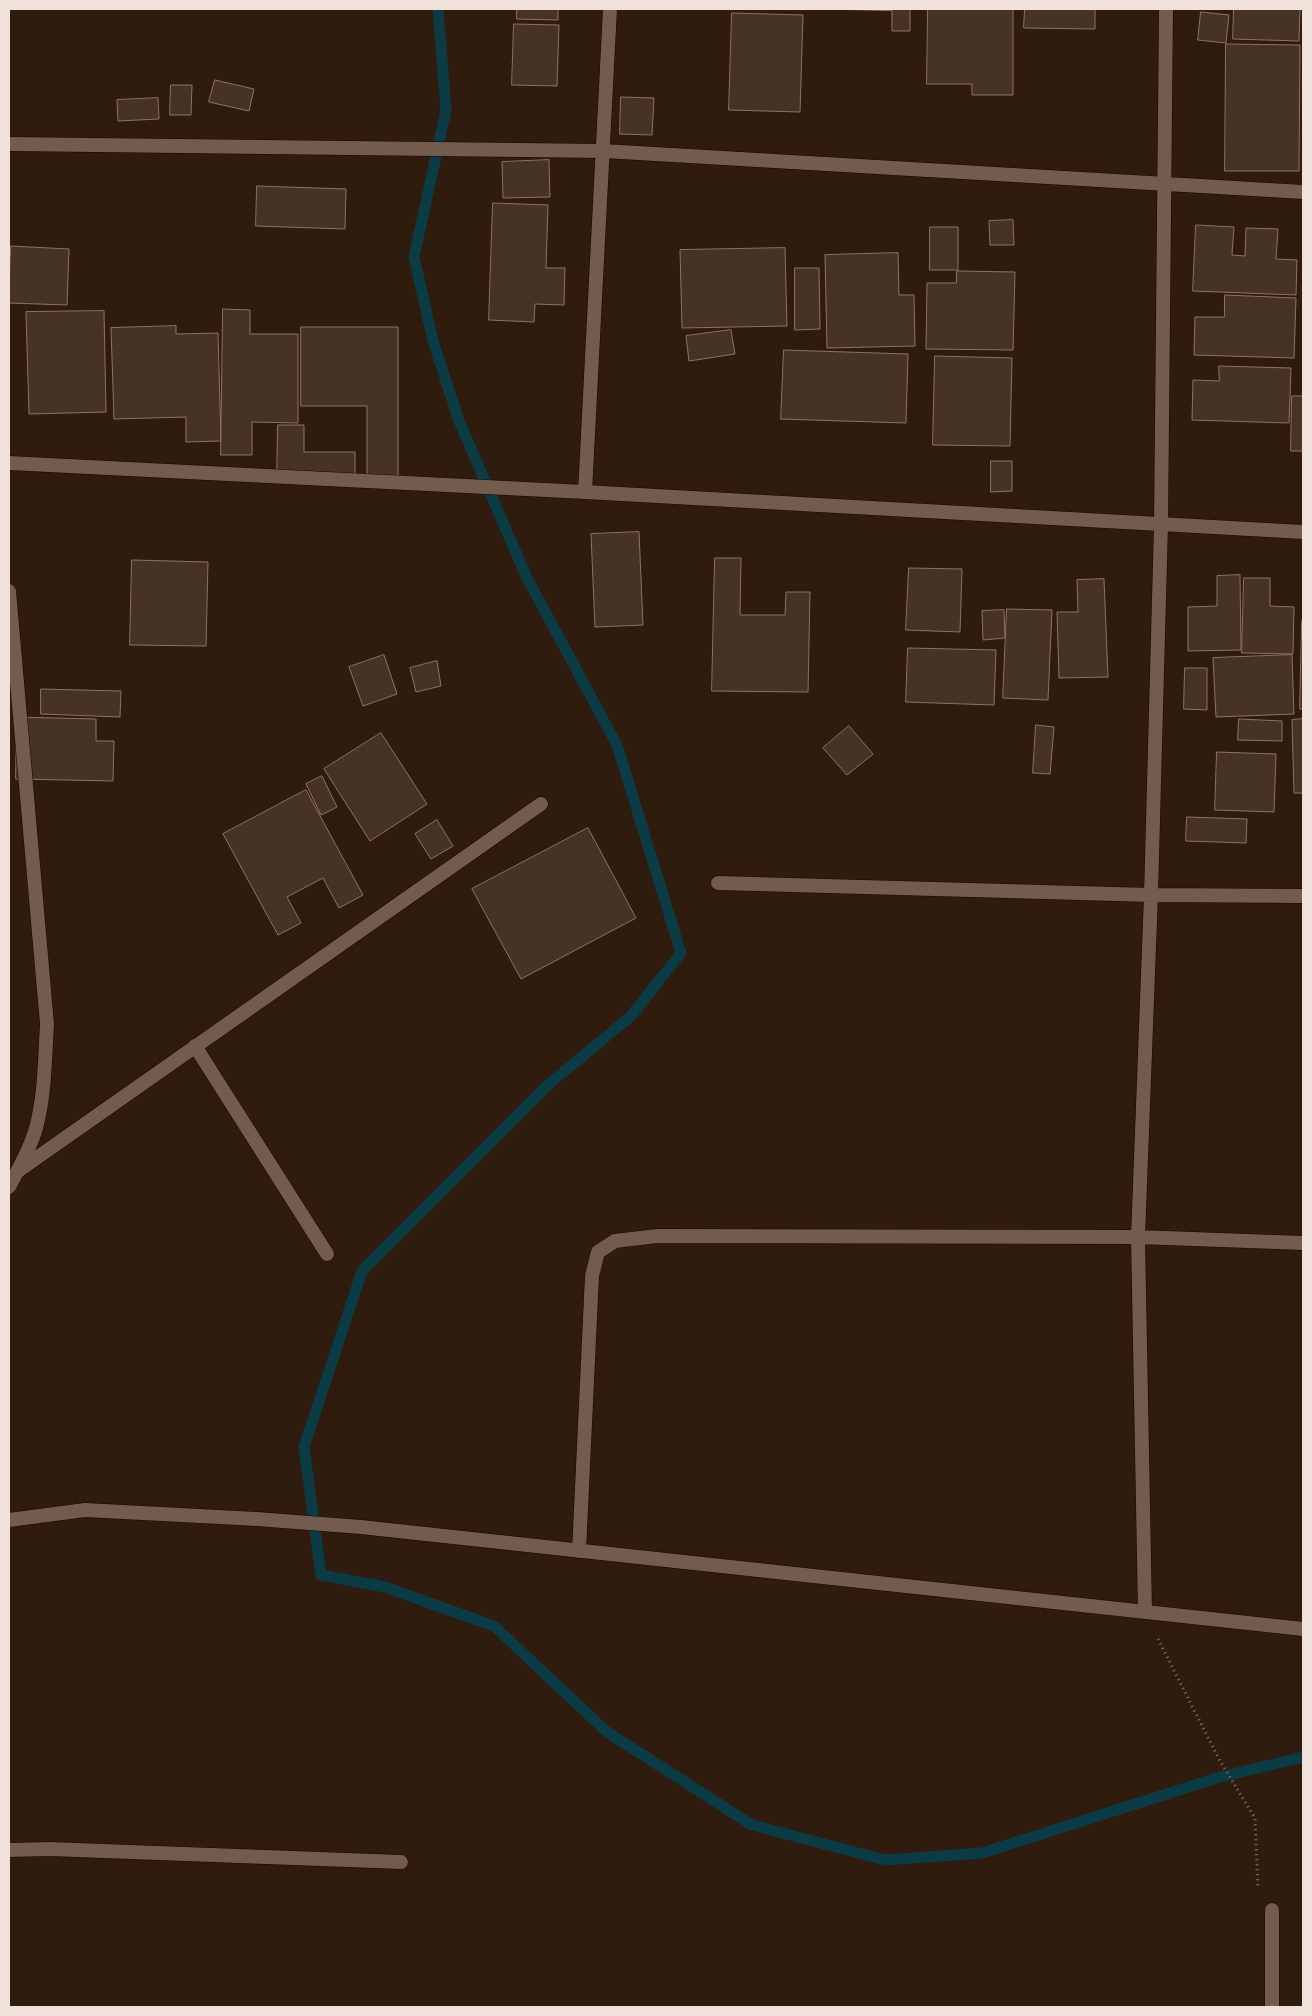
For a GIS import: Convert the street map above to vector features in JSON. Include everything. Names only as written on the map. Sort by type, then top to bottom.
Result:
[{"type":"street","points":[[585,492],[610,9]]},
{"type":"street","points":[[1145,1612],[1138,1237],[1151,895],[1161,524],[1166,9]]},
{"type":"street","points":[[9,144],[604,151],[1303,192]]},
{"type":"street","points":[[9,463],[585,492],[1303,532]]},
{"type":"street","points":[[9,591],[47,1024],[43,1089],[38,1122],[29,1147],[9,1188]]},
{"type":"street","points":[[18,1170],[541,804]]},
{"type":"street","points":[[718,883],[1151,895],[1303,896]]},
{"type":"street","points":[[196,1046],[327,1254]]},
{"type":"street","points":[[579,1551],[592,1276],[598,1252],[615,1241],[657,1236],[1138,1237],[1303,1243]]},
{"type":"street","points":[[9,1520],[85,1510],[257,1519],[361,1527],[1303,1629]]},
{"type":"street","points":[[9,1850],[49,1849],[401,1862]]},
{"type":"street","points":[[1272,1910],[1272,2007]]},
{"type":"path","points":[[1145,1612],[1220,1761],[1255,1818],[1258,1893],[1272,1910]]},
{"type":"building","points":[[517,9],[558,9],[558,20],[517,19]]},
{"type":"building","points":[[828,9],[910,9],[910,31],[892,31],[892,11]]},
{"type":"building","points":[[928,9],[1013,9],[1013,95],[972,95],[972,84],[927,84]]},
{"type":"building","points":[[1025,9],[1095,9],[1095,29],[1024,28]]},
{"type":"building","points":[[1234,9],[1300,9],[1299,41],[1233,39]]},
{"type":"building","points":[[1201,12],[1229,15],[1226,43],[1198,40]]},
{"type":"building","points":[[732,13],[803,15],[800,112],[729,110]]},
{"type":"building","points":[[514,24],[559,25],[557,86],[512,85]]},
{"type":"building","points":[[1226,44],[1300,45],[1299,171],[1225,171]]},
{"type":"building","points":[[215,80],[254,89],[249,111],[209,102]]},
{"type":"building","points":[[171,85],[192,85],[191,115],[170,115]]},
{"type":"building","points":[[621,97],[654,98],[652,135],[620,134]]},
{"type":"building","points":[[158,98],[159,119],[118,121],[117,100]]},
{"type":"building","points":[[549,160],[550,197],[503,198],[502,162]]},
{"type":"building","points":[[257,186],[346,189],[345,229],[256,226]]},
{"type":"building","points":[[493,203],[548,205],[546,268],[565,268],[564,305],[535,304],[534,322],[489,320]]},
{"type":"building","points":[[1013,220],[1014,245],[990,245],[989,221]]},
{"type":"building","points":[[1196,225],[1234,227],[1232,255],[1245,256],[1246,228],[1278,229],[1276,259],[1297,260],[1296,295],[1193,291]]},
{"type":"building","points":[[930,227],[958,227],[958,270],[930,270]]},
{"type":"building","points":[[11,246],[69,249],[67,305],[9,303]]},
{"type":"building","points":[[785,248],[787,326],[682,328],[680,250]]},
{"type":"building","points":[[898,253],[899,295],[914,295],[915,346],[827,348],[825,255]]},
{"type":"building","points":[[795,268],[819,268],[820,329],[795,330]]},
{"type":"building","points":[[957,271],[1015,272],[1013,350],[926,349],[927,283],[956,283]]},
{"type":"building","points":[[1225,295],[1296,298],[1294,358],[1194,355],[1195,317],[1224,317]]},
{"type":"building","points":[[223,309],[250,310],[250,334],[298,334],[298,423],[252,422],[252,455],[221,455]]},
{"type":"building","points":[[104,311],[106,412],[29,414],[26,312]]},
{"type":"building","points":[[176,326],[176,334],[218,333],[221,441],[186,442],[186,417],[114,419],[111,328]]},
{"type":"building","points":[[301,327],[398,327],[398,484],[367,484],[367,406],[301,406]]},
{"type":"building","points":[[731,330],[735,354],[689,361],[686,336]]},
{"type":"building","points":[[784,350],[908,354],[906,423],[781,419]]},
{"type":"building","points":[[935,356],[1012,358],[1010,446],[933,445]]},
{"type":"building","points":[[1219,366],[1291,368],[1289,423],[1192,420],[1193,380],[1219,381]]},
{"type":"building","points":[[1292,396],[1303,396],[1303,451],[1291,451]]},
{"type":"building","points":[[278,425],[304,425],[304,452],[355,452],[355,480],[277,479]]},
{"type":"building","points":[[991,461],[1012,461],[1012,491],[991,492]]},
{"type":"building","points":[[639,532],[643,625],[595,627],[591,534]]},
{"type":"building","points":[[715,558],[741,558],[740,615],[785,615],[786,592],[810,592],[808,692],[712,691]]},
{"type":"building","points":[[132,560],[208,562],[206,646],[130,645]]},
{"type":"building","points":[[909,568],[962,569],[960,632],[906,630]]},
{"type":"building","points":[[1240,575],[1241,650],[1188,651],[1188,607],[1217,606],[1217,576]]},
{"type":"building","points":[[1244,578],[1270,578],[1270,606],[1294,607],[1293,654],[1242,653]]},
{"type":"building","points":[[1104,579],[1108,677],[1059,678],[1057,612],[1078,612],[1077,580]]},
{"type":"building","points":[[1007,609],[1052,610],[1048,700],[1003,698]]},
{"type":"building","points":[[1004,610],[1005,638],[983,640],[982,611]]},
{"type":"building","points":[[1302,621],[1303,709],[1300,709]]},
{"type":"building","points":[[908,648],[996,650],[994,705],[906,702]]},
{"type":"building","points":[[384,655],[397,694],[363,706],[349,667]]},
{"type":"building","points":[[1292,655],[1294,714],[1216,717],[1213,658]]},
{"type":"building","points":[[437,661],[441,686],[416,692],[410,668]]},
{"type":"building","points":[[1185,668],[1207,668],[1207,710],[1184,709]]},
{"type":"building","points":[[41,689],[121,691],[120,717],[41,714]]},
{"type":"building","points":[[17,717],[96,719],[96,741],[114,741],[113,781],[16,779]]},
{"type":"building","points":[[1239,719],[1282,721],[1282,741],[1238,740]]},
{"type":"building","points":[[1303,719],[1303,793],[1294,793],[1292,720]]},
{"type":"building","points":[[1036,725],[1054,727],[1050,774],[1033,773]]},
{"type":"building","points":[[849,726],[873,754],[847,775],[823,748]]},
{"type":"building","points":[[381,733],[427,804],[370,841],[324,769]]},
{"type":"building","points":[[1217,752],[1276,754],[1274,812],[1215,810]]},
{"type":"building","points":[[322,776],[337,807],[321,815],[306,784]]},
{"type":"building","points":[[306,790],[363,895],[339,908],[323,878],[287,897],[301,923],[278,935],[223,834]]},
{"type":"building","points":[[1187,817],[1247,819],[1246,843],[1186,841]]},
{"type":"building","points":[[437,820],[453,846],[431,859],[415,834]]},
{"type":"building","points":[[588,828],[636,918],[521,979],[472,889]]},
{"type":"waterway","points":[[438,9],[446,110],[414,257],[433,341],[459,421],[527,578],[617,745],[681,953],[630,1017],[549,1084],[362,1271],[304,1447],[321,1575],[385,1587],[494,1626],[607,1732],[752,1825],[885,1860],[982,1853],[1220,1777],[1303,1757]]}]
